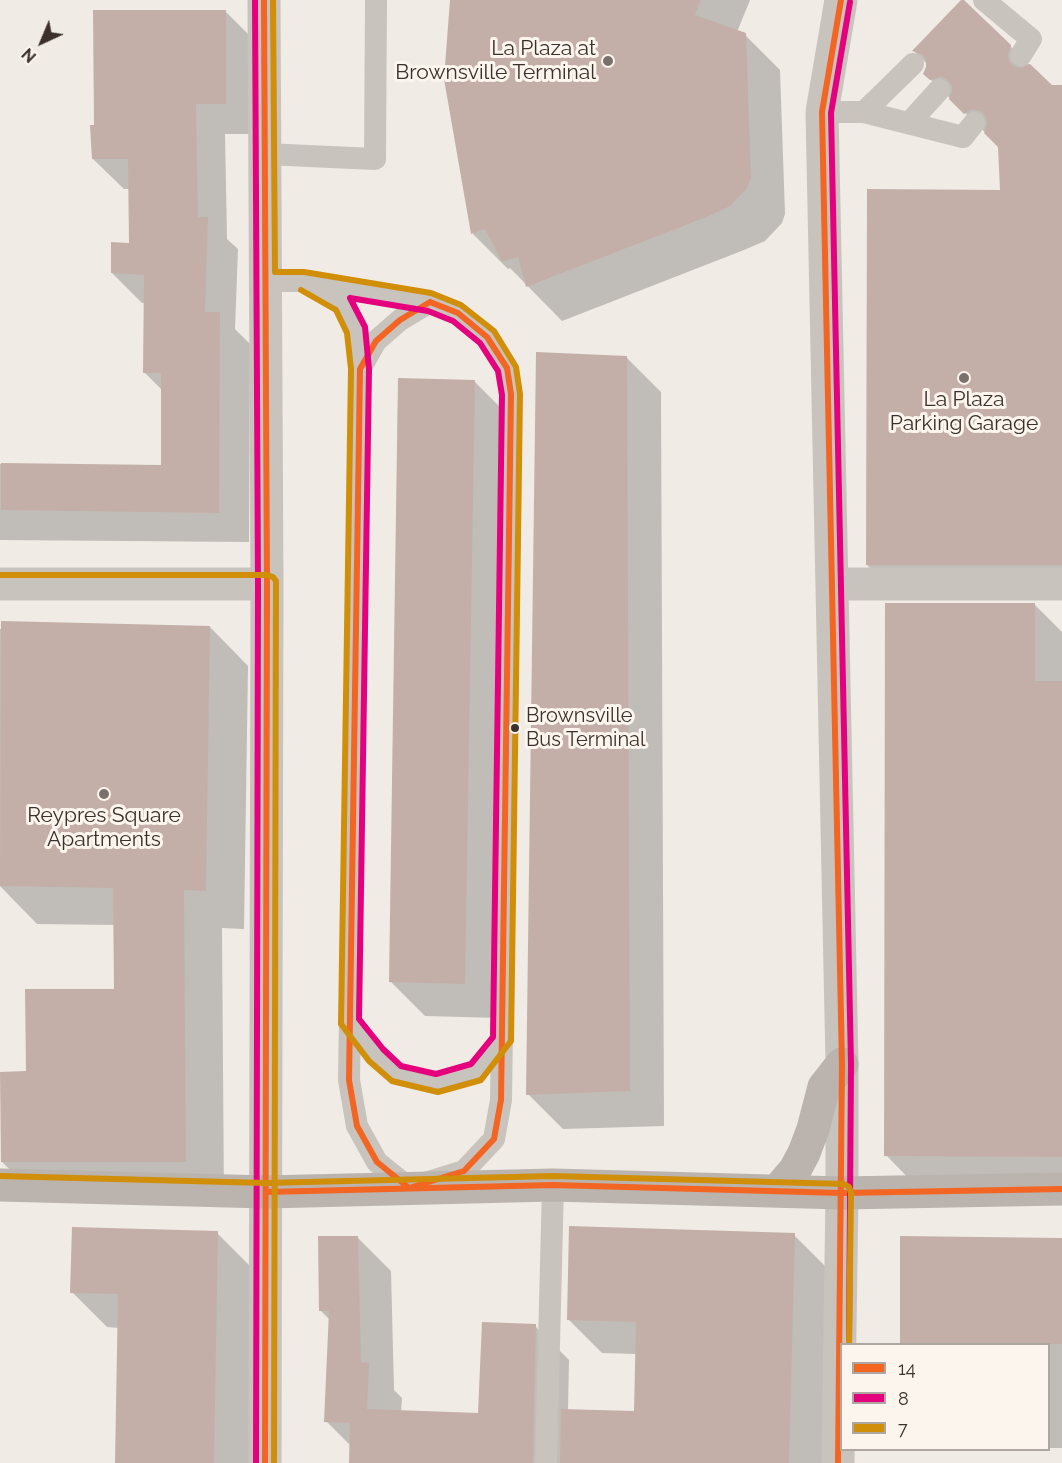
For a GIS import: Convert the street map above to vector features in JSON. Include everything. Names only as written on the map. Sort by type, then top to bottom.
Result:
[{"type":"main road","points":[[777,1191],[795,1170],[804,1153],[824,1087],[842,1064]]},
{"type":"main road","points":[[0,1185],[266,1192],[553,1185],[842,1193],[1062,1189]]},
{"type":"street","points":[[264,0],[267,584],[265,1463]]},
{"type":"street","points":[[838,1463],[842,1064],[822,112],[842,0]]},
{"type":"street","points":[[0,584],[267,584]]},
{"type":"street","points":[[833,584],[1062,584]]},
{"type":"lane","points":[[265,154],[375,159],[376,0]]},
{"type":"lane","points":[[978,2],[1000,14],[1031,39],[1021,55]]},
{"type":"lane","points":[[864,112],[913,64]]},
{"type":"lane","points":[[910,122],[939,90]]},
{"type":"lane","points":[[822,112],[864,112],[963,137],[974,123]]},
{"type":"lane","points":[[266,281],[303,281],[430,302],[458,313],[487,337],[507,368],[511,394],[501,1100],[494,1139],[464,1171],[409,1188],[377,1162],[357,1126],[349,1080],[360,369],[356,330],[343,304],[303,281]]},
{"type":"lane","points":[[360,369],[376,341],[400,320],[430,302]]},
{"type":"lane","points":[[350,1022],[376,1055],[396,1074],[436,1083],[476,1072],[502,1040]]},
{"type":"lane","points":[[546,1463],[553,1185]]},
{"type":"building","points":[[450,0],[701,0],[695,15],[746,33],[751,178],[747,188],[730,206],[709,216],[526,287],[518,257],[502,262],[485,229],[471,234],[444,79]]},
{"type":"building","name":"La Plaza Parking Garage","points":[[961,0],[964,0],[1011,45],[1008,55],[1013,66],[1021,68],[1030,64],[1052,85],[1062,85],[1062,565],[866,565],[867,189],[1000,190],[998,147],[984,133],[987,125],[986,117],[982,112],[976,110],[970,110],[964,114],[949,99],[952,86],[948,80],[941,77],[930,80],[923,74],[926,60],[923,55],[912,51]]},
{"type":"building","points":[[93,10],[226,10],[226,104],[196,104],[198,217],[208,217],[205,312],[220,312],[219,513],[1,510],[1,463],[161,465],[161,373],[143,373],[144,275],[111,273],[111,242],[129,243],[128,159],[92,159],[90,125],[94,125]]},
{"type":"building","points":[[536,352],[627,356],[630,1091],[526,1095]]},
{"type":"building","points":[[398,378],[475,380],[465,984],[389,982]]},
{"type":"building","points":[[885,603],[1035,603],[1035,681],[1062,681],[1062,1157],[884,1156]]},
{"type":"building","points":[[1,621],[210,626],[206,891],[184,890],[186,1162],[1,1162],[0,1072],[26,1071],[25,989],[114,989],[113,888],[0,886]]},
{"type":"building","points":[[569,1226],[795,1233],[789,1463],[560,1463],[561,1409],[634,1411],[636,1322],[567,1320]]},
{"type":"building","points":[[72,1227],[218,1231],[214,1463],[115,1463],[118,1294],[70,1293]]},
{"type":"building","points":[[318,1236],[358,1236],[361,1362],[369,1363],[367,1409],[478,1413],[482,1322],[536,1324],[533,1463],[349,1463],[350,1423],[324,1422],[329,1311],[319,1311]]},
{"type":"building","points":[[900,1236],[1062,1238],[1062,1344],[900,1343]]},
{"type":"transit line","name":"8","points":[[255,0],[258,584],[256,1463]]},
{"type":"transit line","name":"14","points":[[264,0],[267,584],[265,1463]]},
{"type":"transit line","name":"7","points":[[273,0],[275,272],[303,272]]},
{"type":"transit line","name":"14","points":[[838,1463],[842,1064],[822,112],[841,0]]},
{"type":"transit line","name":"8","points":[[849,1343],[851,1064],[831,113],[850,2]]},
{"type":"transit line","name":"7","points":[[301,290],[336,310],[347,333],[351,369],[341,1024],[369,1061],[392,1081],[438,1092],[481,1080],[511,1041],[520,394],[516,367],[494,331],[461,305],[431,293],[304,272]]},
{"type":"transit line","name":"8","points":[[350,298],[428,311],[453,321],[480,343],[498,371],[502,395],[493,1037],[471,1064],[436,1074],[401,1066],[383,1049],[359,1019],[369,369],[365,327],[350,298]]},
{"type":"transit line","name":"14","points":[[430,302],[458,313],[487,337],[507,368],[511,394],[501,1100],[494,1139],[464,1171],[409,1188],[377,1162],[357,1126],[349,1080],[360,369],[376,341],[400,320],[430,302]]},
{"type":"transit line","name":"7","points":[[0,575],[267,575],[276,581],[274,1463]]},
{"type":"transit line","name":"7","points":[[0,1176],[266,1183],[553,1176],[844,1184],[849,1187],[851,1193],[849,1343]]},
{"type":"transit line","name":"14","points":[[266,1192],[553,1185],[842,1193],[1062,1189]]},
{"type":"place","name":"La Plaza at Brownsville Terminal","points":[[608,61]]},
{"type":"place","name":"La Plaza Parking Garage","points":[[964,378]]},
{"type":"place","name":"Brownsville Bus Terminal","points":[[515,728]]},
{"type":"place","name":"Reypres Square Apartments","points":[[104,794]]}]
